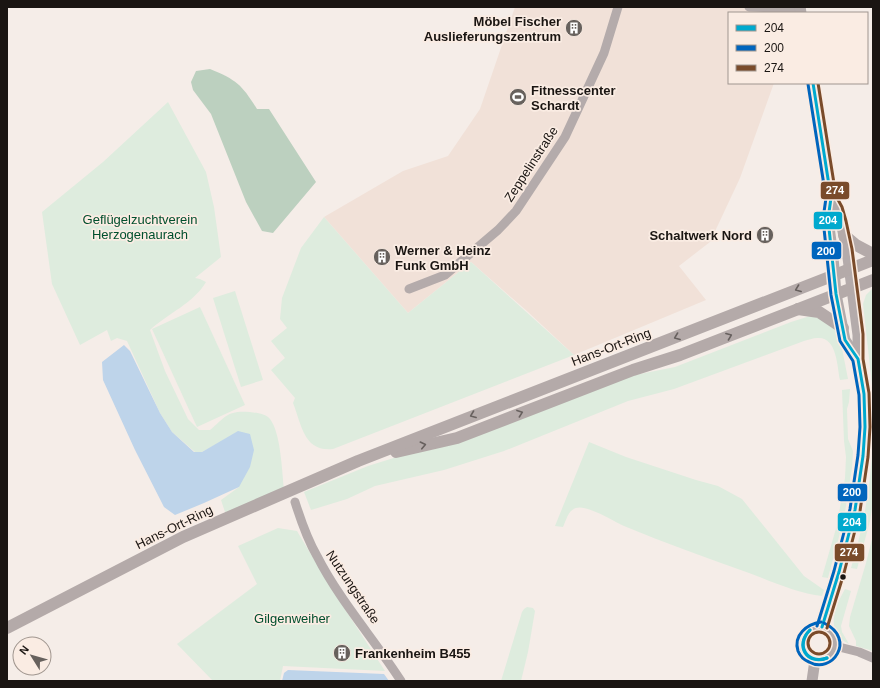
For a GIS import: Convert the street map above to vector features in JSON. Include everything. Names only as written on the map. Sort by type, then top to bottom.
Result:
[{"type":"main road","points":[[844,235],[856,245],[873,254]]},
{"type":"main road","name":"Hans-Ort-Ring","points":[[7,628],[183,537],[358,461],[873,260]]},
{"type":"main road","name":"Hans-Ort-Ring","points":[[358,461],[457,438],[633,370],[680,355],[873,280]]},
{"type":"main road","points":[[797,309],[819,312],[843,328]]},
{"type":"street","name":"Zeppelinstraße","points":[[409,289],[445,275],[498,230],[516,211],[565,137],[604,54],[618,7]]},
{"type":"street","points":[[749,7],[801,10]]},
{"type":"street","points":[[813,84],[831,198],[828,219],[836,294],[846,340],[858,359]]},
{"type":"street","points":[[822,627],[855,510],[864,456],[865,428],[864,394],[858,359],[858,335],[852,288],[841,222],[837,209],[831,198]]},
{"type":"street","name":"Nutzungstraße","points":[[295,502],[309,540],[328,575],[401,681]]},
{"type":"street","points":[[822,627],[831,632],[834,636],[835,646],[830,656],[815,660],[806,654],[802,644],[805,635],[812,628],[822,627]]},
{"type":"street","points":[[835,646],[859,652],[873,658]]},
{"type":"street","points":[[812,681],[815,660]]},
{"type":"shaded area","points":[[515,7],[786,7],[787,12],[728,12],[728,84],[774,84],[740,178],[710,242],[679,266],[706,300],[574,355],[471,262],[408,313],[324,217],[403,171],[448,156],[480,109]]},
{"type":"green space","points":[[210,69],[238,84],[257,109],[269,109],[316,182],[273,233],[262,231],[246,202],[211,114],[193,90],[191,82],[196,71]]},
{"type":"green space","name":"Geflügelzuchtverein Herzogenaurach","points":[[168,102],[206,172],[214,207],[221,257],[195,278],[206,282],[195,296],[150,330],[165,371],[188,419],[199,430],[210,430],[232,413],[250,412],[261,414],[270,419],[277,433],[279,443],[284,489],[226,515],[221,500],[239,487],[217,444],[202,452],[195,452],[172,432],[160,413],[127,341],[117,338],[111,341],[107,330],[80,345],[52,284],[42,212],[103,162]]},
{"type":"green space","points":[[324,217],[408,313],[471,262],[574,355],[333,449],[323,449],[316,446],[310,442],[302,428],[293,403],[295,398],[271,370],[285,358],[271,341],[287,328],[280,319],[282,298],[301,248]]},
{"type":"green space","points":[[873,288],[873,394],[863,304],[866,295]]},
{"type":"green space","points":[[235,291],[263,380],[241,387],[213,298]]},
{"type":"green space","points":[[200,307],[245,405],[197,427],[152,329]]},
{"type":"green space","points":[[810,316],[826,320],[839,333],[848,379],[840,380],[835,353],[829,342],[824,339],[814,338],[674,389],[628,401],[504,451],[444,470],[375,486],[347,499],[311,510],[304,492],[368,466],[416,451],[635,375],[675,367]]},
{"type":"green space","points":[[850,389],[847,409],[848,439],[853,451],[852,468],[844,518],[828,578],[822,577],[837,525],[845,478],[846,457],[842,390]]},
{"type":"green space","points":[[589,442],[626,457],[718,486],[742,499],[804,576],[824,590],[822,596],[795,590],[686,550],[624,526],[586,508],[580,507],[573,509],[569,513],[563,527],[555,526]]},
{"type":"green space","points":[[873,443],[873,503],[870,521],[857,569],[851,568],[860,537],[866,506]]},
{"type":"green space","name":"Gilgenweiher","points":[[278,528],[297,531],[330,586],[385,671],[283,666],[280,681],[213,681],[177,644],[257,584],[238,546]]},
{"type":"green space","points":[[873,535],[873,651],[856,646],[856,641],[849,626],[850,617]]},
{"type":"green space","points":[[845,589],[851,591],[841,626],[842,632],[849,644],[841,639],[834,626],[835,611]]},
{"type":"green space","points":[[527,607],[533,608],[535,611],[521,681],[501,681],[522,612]]},
{"type":"water","points":[[124,345],[130,351],[160,413],[172,432],[194,452],[202,452],[238,431],[250,434],[254,450],[250,467],[239,487],[175,515],[164,507],[135,450],[103,380],[102,362]]},
{"type":"water","points":[[288,670],[384,674],[389,681],[282,681],[284,673]]},
{"type":"transit line","name":"200","points":[[808,84],[826,198],[823,219],[831,295],[840,341],[853,361],[859,395],[860,427],[858,455],[850,509],[834,571],[817,626]]},
{"type":"transit line","name":"204","points":[[813,84],[831,198],[828,219],[836,294],[845,340],[858,359],[864,394],[865,427],[863,456],[855,510],[839,572],[822,627]]},
{"type":"transit line","name":"274","points":[[818,84],[836,196],[842,207],[852,249],[863,334],[863,359],[869,393],[870,427],[868,457],[860,511],[844,573],[827,628]]},
{"type":"transit line","name":"200","points":[[821,622],[811,625],[802,631],[799,635],[797,645],[798,651],[802,658],[818,665],[826,664],[833,660],[838,653],[840,646],[839,638],[834,630],[824,623]]},
{"type":"transit line","name":"204","points":[[810,630],[804,642],[805,652],[814,659],[827,658]]},
{"type":"transit line","name":"204","points":[[810,630],[805,636],[803,642],[805,653],[814,659],[820,660],[827,658]]},
{"type":"transit line","name":"274","points":[[819,632],[827,635],[830,643],[827,651],[819,654],[811,651],[808,643],[811,635],[819,632]]},
{"type":"place","name":"Möbel Fischer Auslieferungszentrum","points":[[574,28]]},
{"type":"place","name":"Fitnesscenter Schardt","points":[[518,97]]},
{"type":"place","name":"Schaltwerk Nord","points":[[765,235]]},
{"type":"place","name":"Werner & Heinz Funk GmbH","points":[[382,257]]},
{"type":"place","name":"Frankenheim B455","points":[[342,653]]}]
